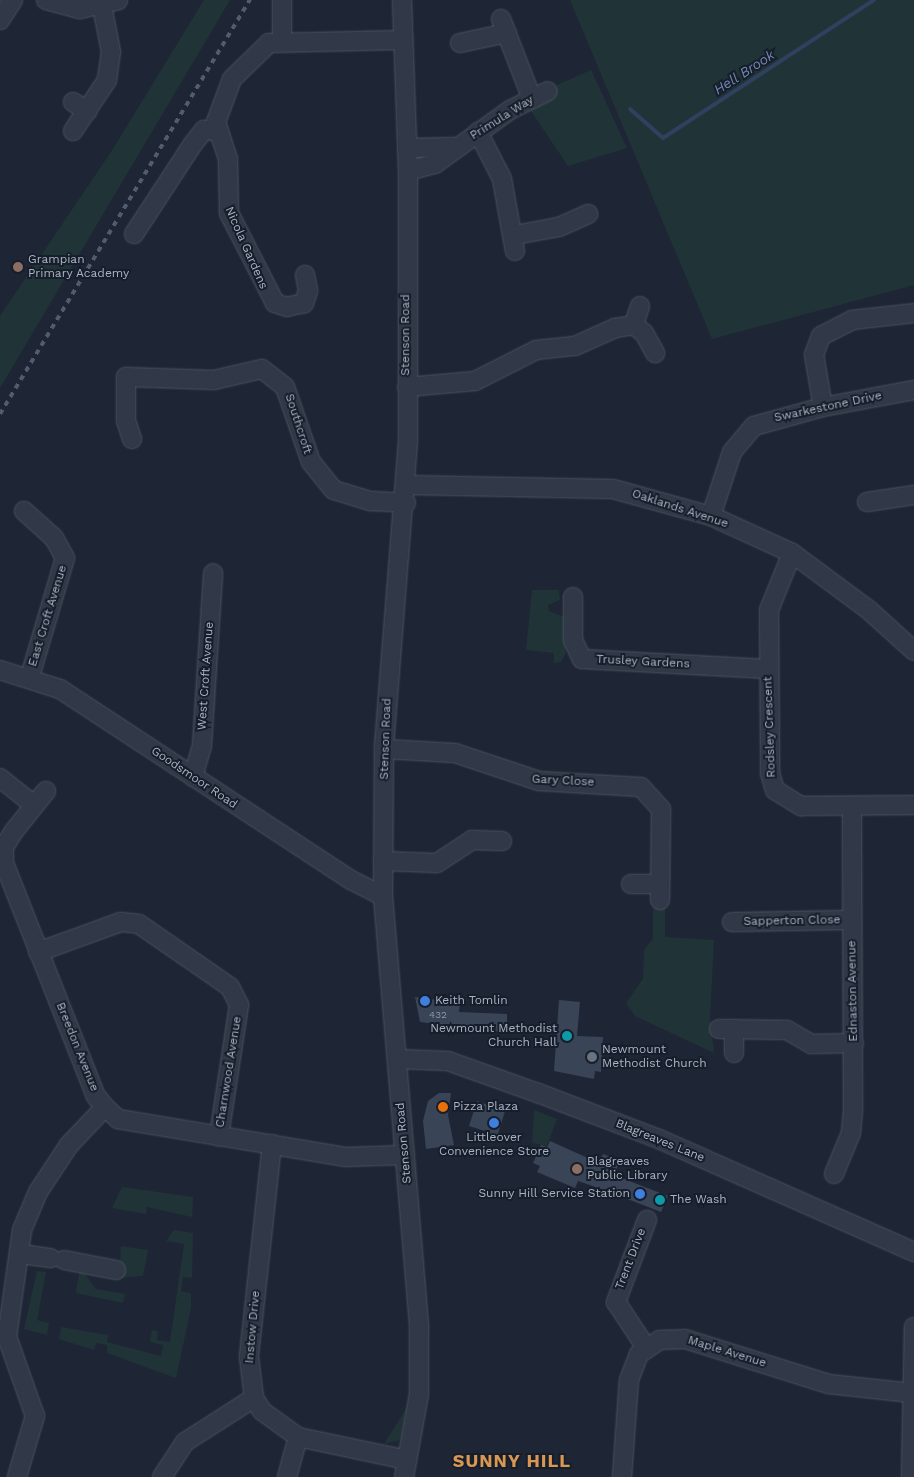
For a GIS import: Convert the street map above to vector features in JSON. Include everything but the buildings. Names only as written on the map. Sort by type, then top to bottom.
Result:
[{"type":"street","points":[[0,20],[13,0]]},
{"type":"street","points":[[46,0],[80,9],[110,3],[111,52],[107,80],[80,107],[73,131]]},
{"type":"street","points":[[282,0],[282,40]]},
{"type":"street","name":"Stenson Road","points":[[402,0],[408,171],[407,484],[384,749],[383,896],[405,1156],[420,1370],[406,1468]]},
{"type":"street","name":"Primula Way","points":[[408,171],[435,164],[478,132],[540,95],[504,26],[460,43]]},
{"type":"street","name":"Nicola Gardens","points":[[305,275],[308,292],[304,303],[287,307],[267,296],[228,213],[228,158],[216,122],[232,79],[251,55],[282,40],[403,40]]},
{"type":"street","points":[[134,234],[204,130],[219,131]]},
{"type":"street","points":[[478,132],[495,161],[515,243],[588,216]]},
{"type":"street","name":"Primula Way","points":[[407,148],[456,147]]},
{"type":"street","points":[[634,325],[640,306]]},
{"type":"street","points":[[823,407],[814,361],[821,336],[852,320],[914,313]]},
{"type":"street","points":[[407,387],[475,381],[520,356],[575,346],[615,328],[634,325],[644,333],[656,353]]},
{"type":"street","name":"Southcroft","points":[[132,439],[126,421],[126,377],[214,380],[262,369],[286,386],[310,462],[334,490],[371,501],[406,503]]},
{"type":"street","name":"Swarkestone Drive","points":[[711,516],[739,439],[765,420],[914,390]]},
{"type":"street","name":"Oaklands Avenue","points":[[407,484],[613,489],[711,516],[792,553],[870,610],[914,650]]},
{"type":"street","points":[[867,502],[914,495]]},
{"type":"street","name":"East Croft Avenue","points":[[24,511],[54,538],[66,558],[30,676]]},
{"type":"street","name":"Rodsley Crescent","points":[[792,553],[769,610],[770,773],[775,790],[792,805],[914,805]]},
{"type":"street","name":"West Croft Avenue","points":[[193,777],[202,745],[213,573]]},
{"type":"street","name":"Trusley Gardens","points":[[573,597],[573,640],[582,659],[769,669]]},
{"type":"street","name":"Goodsmoor Road","points":[[0,670],[30,676],[60,689],[351,880],[383,896]]},
{"type":"street","name":"Gary Close","points":[[384,749],[456,753],[539,781],[641,787],[661,809],[660,892],[631,884]]},
{"type":"street","points":[[0,778],[34,805]]},
{"type":"street","name":"Breedon Avenue","points":[[46,791],[4,847],[4,863],[96,1096],[105,1107],[118,1119],[219,1136],[359,1158],[405,1156]]},
{"type":"street","name":"Ednaston Avenue","points":[[834,1174],[850,1133],[854,1043],[852,806]]},
{"type":"street","points":[[384,861],[437,864],[472,840],[502,841]]},
{"type":"street","name":"Sapperton Close","points":[[732,922],[852,920]]},
{"type":"street","name":"Charnwood Avenue","points":[[38,952],[121,922],[139,924],[230,987],[239,1006],[219,1136]]},
{"type":"street","points":[[734,1053],[726,1029],[787,1030],[811,1044],[854,1043]]},
{"type":"street","name":"Blagreaves Lane","points":[[397,1060],[448,1061],[546,1096],[659,1139],[914,1252]]},
{"type":"street","points":[[17,1477],[35,1416],[7,1337],[21,1254],[22,1230],[38,1192],[85,1124],[105,1107]]},
{"type":"street","name":"Instow Drive","points":[[254,1398],[249,1358],[272,1144]]},
{"type":"street","name":"Trent Drive","points":[[647,1220],[616,1302],[647,1349]]},
{"type":"street","points":[[21,1254],[116,1270]]},
{"type":"street","points":[[911,1477],[914,1327]]},
{"type":"street","name":"Maple Avenue","points":[[647,1349],[660,1340],[684,1339],[829,1384],[912,1393]]},
{"type":"street","points":[[622,1477],[628,1380],[639,1354],[647,1349]]},
{"type":"street","points":[[162,1477],[185,1442],[254,1398],[262,1411],[298,1437],[406,1468]]},
{"type":"street","points":[[287,1477],[298,1437]]},
{"type":"green space","points":[[204,0],[230,0],[0,388],[0,316],[111,152]]},
{"type":"green space","points":[[570,0],[914,0],[914,285],[712,339]]},
{"type":"green space","points":[[591,70],[627,148],[568,166],[529,108],[557,94],[555,86]]},
{"type":"green space","points":[[532,590],[559,590],[560,600],[548,605],[549,611],[565,617],[566,653],[561,662],[554,663],[554,653],[526,650]]},
{"type":"green space","points":[[653,904],[665,904],[665,937],[714,940],[710,1018],[714,1053],[635,1016],[626,1003],[643,979],[644,950],[653,939]]},
{"type":"green space","points":[[534,1110],[557,1119],[547,1146],[532,1143]]},
{"type":"green space","points":[[122,1187],[193,1197],[192,1217],[147,1207],[146,1214],[112,1208]]},
{"type":"green space","points":[[174,1230],[193,1233],[192,1278],[183,1277],[181,1291],[191,1293],[191,1308],[176,1378],[107,1353],[107,1345],[96,1343],[94,1350],[59,1339],[61,1327],[108,1335],[107,1342],[161,1356],[163,1345],[150,1342],[152,1330],[158,1331],[157,1340],[170,1342],[184,1244],[166,1241]]},
{"type":"green space","points":[[121,1246],[148,1250],[143,1276],[119,1278]]},
{"type":"green space","points":[[80,1267],[96,1289],[125,1294],[123,1303],[76,1293]]},
{"type":"green space","points":[[37,1271],[46,1272],[37,1320],[49,1323],[47,1335],[24,1329]]},
{"type":"green space","points":[[406,1409],[400,1440],[384,1444]]},
{"type":"waterway","name":"Hell Brook","points":[[630,109],[663,138],[874,0]]},
{"type":"railway","points":[[0,414],[250,0]]},
{"type":"place","name":"Grampian Primary Academy","points":[[18,267]]},
{"type":"place","name":"Keith Tomlin","points":[[425,1001]]},
{"type":"place","name":"Newmount Methodist Church Hall","points":[[567,1036]]},
{"type":"place","name":"Newmount Methodist Church","points":[[592,1057]]},
{"type":"place","name":"Pizza Plaza","points":[[443,1107]]},
{"type":"place","name":"Littleover Convenience Store","points":[[494,1123]]},
{"type":"place","name":"Blagreaves Public Library","points":[[577,1169]]},
{"type":"place","name":"Sunny Hill Service Station","points":[[640,1194]]},
{"type":"place","name":"The Wash","points":[[660,1200]]},
{"type":"district","name":"SUNNY HILL","points":[[512,1461]]}]
